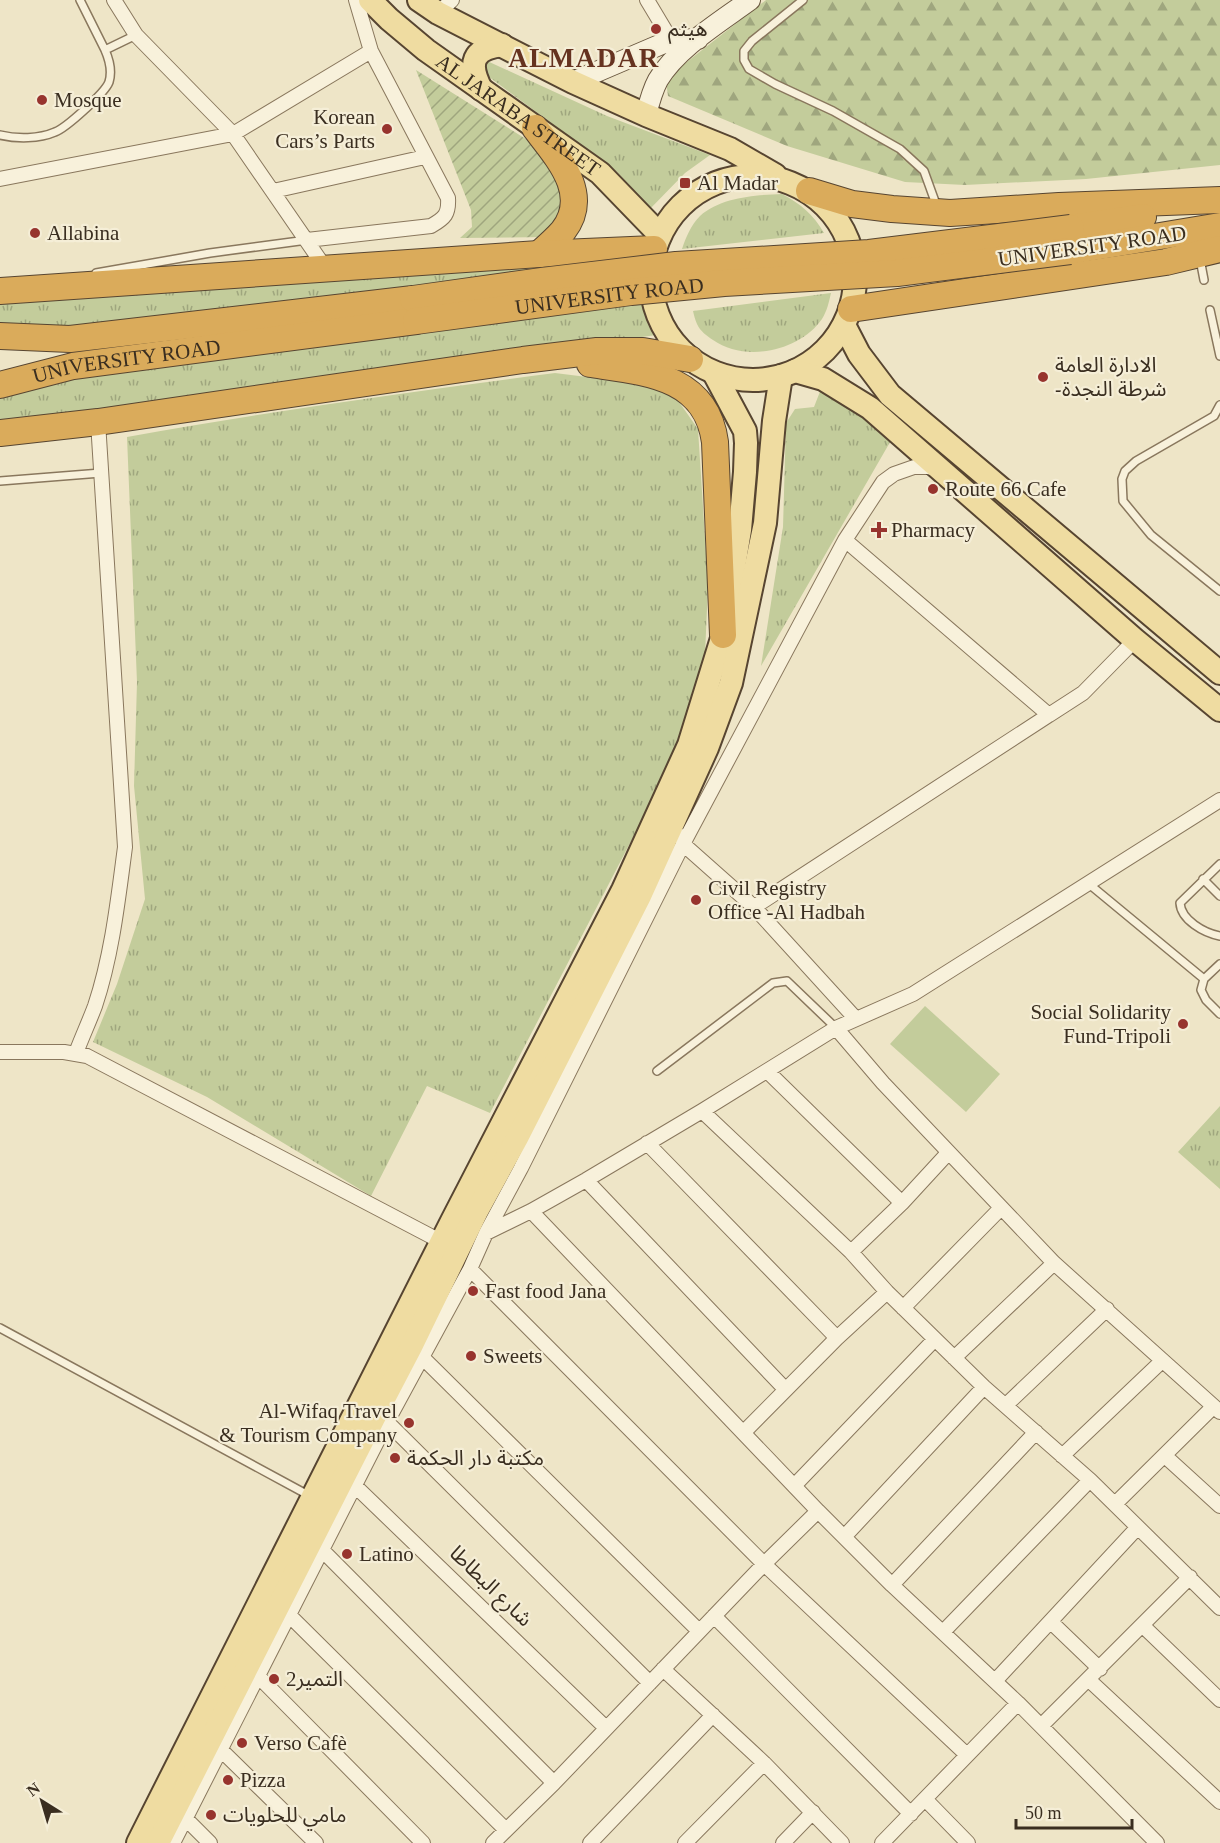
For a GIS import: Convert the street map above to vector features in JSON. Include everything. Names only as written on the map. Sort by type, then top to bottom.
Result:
[{"type":"highway","points":[[535,128],[568,173],[573,186],[575,203],[571,217],[563,231],[539,254]]},
{"type":"highway","points":[[809,191],[852,204],[939,212],[1220,202]]},
{"type":"highway","name":"UNIVERSITY ROAD","points":[[1071,239],[1220,202]]},
{"type":"highway","name":"UNIVERSITY ROAD","points":[[0,385],[73,366],[415,310],[542,281],[676,265],[1071,239],[1220,226]]},
{"type":"highway","points":[[0,291],[539,254],[657,242]]},
{"type":"highway","points":[[847,317],[1166,262],[1209,251]]},
{"type":"highway","name":"UNIVERSITY ROAD","points":[[0,336],[70,339],[415,310]]},
{"type":"highway","points":[[0,433],[98,422],[597,351],[643,351],[690,359]]},
{"type":"highway","points":[[524,360],[579,363],[636,370],[673,381],[685,387],[699,401],[708,416],[715,442],[723,635]]},
{"type":"main road","name":"AL JARABA STREET","points":[[370,0],[426,50],[600,173],[657,242]]},
{"type":"main road","name":"AL JARABA STREET","points":[[419,0],[445,7],[502,45],[573,82],[730,149],[783,179]]},
{"type":"main road","points":[[481,89],[475,77],[473,65],[477,54],[487,47],[502,45]]},
{"type":"main road","points":[[754,175],[783,179],[809,191],[834,213],[850,243],[856,276],[847,317],[831,344],[814,359],[788,374],[758,380],[736,379],[714,373],[690,359],[669,337],[655,310],[650,280],[657,242],[675,210],[698,191],[724,179],[754,175]]},
{"type":"main road","points":[[847,317],[859,354],[890,395],[1220,673]]},
{"type":"main road","points":[[158,1843],[350,1481],[479,1229],[631,893],[689,745],[723,635],[740,530],[746,443],[738,416],[714,373]]},
{"type":"main road","points":[[788,374],[823,379],[870,408],[1135,640],[1220,710]]},
{"type":"main road","points":[[138,1843],[442,1242],[631,893],[676,819],[707,748],[731,683],[765,523],[774,421],[788,374]]},
{"type":"street","points":[[114,0],[136,35],[233,134],[326,268]]},
{"type":"street","points":[[307,240],[431,226],[443,219],[449,208],[448,198],[371,51],[356,0]]},
{"type":"street","points":[[647,0],[670,40]]},
{"type":"street","points":[[646,115],[659,79],[671,63],[698,39],[750,0]]},
{"type":"street","points":[[573,82],[670,40],[698,39]]},
{"type":"street","points":[[0,179],[233,134],[371,51]]},
{"type":"street","points":[[273,190],[425,157]]},
{"type":"street","points":[[76,1053],[95,1006],[108,953],[125,847],[98,422]]},
{"type":"street","points":[[173,1843],[323,1551],[350,1481],[387,1422],[470,1269],[479,1229],[521,1168],[683,844],[845,540],[878,487],[889,478],[914,466],[927,466],[943,471]]},
{"type":"street","points":[[845,540],[1049,715]]},
{"type":"street","points":[[754,907],[1083,693],[1135,640]]},
{"type":"street","points":[[479,1229],[531,1211],[702,1111],[836,1028],[913,994],[1220,800]]},
{"type":"street","points":[[676,819],[683,844],[754,907],[856,1019]]},
{"type":"street","points":[[836,1028],[882,1083],[1054,1263],[1217,1410],[1115,1504]]},
{"type":"street","points":[[0,1052],[76,1053],[97,1061],[442,1242]]},
{"type":"street","points":[[767,1071],[902,1203]]},
{"type":"street","points":[[702,1111],[851,1252],[887,1292],[984,1387],[1090,1480],[1220,1608]]},
{"type":"street","points":[[647,1143],[837,1338]]},
{"type":"street","points":[[851,1252],[902,1203],[948,1153]]},
{"type":"street","points":[[586,1180],[785,1389]]},
{"type":"street","points":[[903,1308],[1001,1208]]},
{"type":"street","points":[[531,1211],[818,1511],[892,1585],[1018,1703],[1157,1843]]},
{"type":"street","points":[[954,1358],[1054,1263]]},
{"type":"street","points":[[470,1269],[764,1564],[967,1755]]},
{"type":"street","points":[[744,1432],[837,1338],[887,1292]]},
{"type":"street","points":[[1006,1405],[1107,1309]]},
{"type":"street","points":[[794,1486],[935,1339]]},
{"type":"street","points":[[423,1358],[699,1630]]},
{"type":"street","points":[[1062,1456],[1162,1361]]},
{"type":"street","points":[[844,1537],[984,1387]]},
{"type":"street","points":[[387,1422],[650,1683]]},
{"type":"street","points":[[892,1585],[1036,1432]]},
{"type":"street","points":[[1165,1456],[1220,1506]]},
{"type":"street","points":[[944,1632],[1090,1480]]},
{"type":"street","name":"شارع البطاطا","points":[[350,1481],[606,1728]]},
{"type":"street","points":[[493,1843],[818,1511]]},
{"type":"street","points":[[995,1681],[1137,1528]]},
{"type":"street","points":[[323,1551],[554,1783]]},
{"type":"street","points":[[1041,1726],[1190,1577]]},
{"type":"street","points":[[290,1616],[506,1830]]},
{"type":"street","points":[[714,1616],[911,1814]]},
{"type":"street","points":[[1051,1622],[1100,1669]]},
{"type":"street","points":[[1143,1626],[1220,1700]]},
{"type":"street","points":[[663,1669],[764,1763],[842,1843]]},
{"type":"street","points":[[258,1676],[423,1843]]},
{"type":"street","points":[[1089,1680],[1220,1802]]},
{"type":"street","points":[[882,1843],[1018,1703]]},
{"type":"street","points":[[590,1843],[713,1715]]},
{"type":"street","points":[[220,1749],[316,1843]]},
{"type":"street","points":[[685,1843],[764,1763]]},
{"type":"street","points":[[926,1800],[968,1843]]},
{"type":"street","points":[[783,1843],[813,1812]]},
{"type":"street","points":[[185,1818],[210,1843]]},
{"type":"lane","points":[[0,135],[35,137],[57,132],[101,95],[109,82],[109,60],[80,0]]},
{"type":"lane","points":[[803,0],[752,41],[744,51],[744,60],[749,69],[833,111],[900,149],[924,171],[939,212]]},
{"type":"lane","points":[[105,50],[136,35]]},
{"type":"lane","points":[[93,273],[210,253],[307,240]]},
{"type":"lane","points":[[1204,280],[1209,251]]},
{"type":"lane","points":[[43,288],[72,278]]},
{"type":"lane","points":[[1210,310],[1220,356]]},
{"type":"lane","points":[[1220,405],[1214,416],[1136,461],[1125,471],[1122,479],[1123,501],[1151,535],[1220,591]]},
{"type":"lane","points":[[0,481],[101,473]]},
{"type":"lane","points":[[1220,864],[1180,903],[1180,910],[1184,916],[1208,934],[1220,936]]},
{"type":"lane","points":[[1203,879],[1220,896]]},
{"type":"lane","points":[[1089,884],[1204,979]]},
{"type":"lane","points":[[1220,964],[1204,979],[1201,990],[1206,1000],[1220,1014]]},
{"type":"lane","points":[[657,1071],[773,983],[779,981],[787,981],[836,1028]]},
{"type":"lane","points":[[0,1328],[313,1498]]},
{"type":"green space","points":[[766,0],[1220,0],[1220,165],[1086,179],[965,185],[905,182],[787,146],[668,96],[666,81],[674,72]]},
{"type":"green space","points":[[485,60],[607,116],[710,155],[685,173],[648,211],[636,193],[617,172],[481,71]]},
{"type":"green space","points":[[416,70],[548,153],[571,181],[551,237],[460,238],[472,227],[471,210]]},
{"type":"green space","points":[[782,194],[806,210],[824,233],[682,249],[694,223],[708,210],[739,198]]},
{"type":"green space","points":[[633,256],[79,331],[0,329],[0,302]]},
{"type":"green space","points":[[831,293],[824,316],[812,330],[786,346],[756,352],[740,351],[713,340],[698,327],[693,311]]},
{"type":"green space","points":[[644,304],[656,335],[0,427],[0,395],[83,371]]},
{"type":"green space","points":[[555,373],[619,381],[672,392],[698,429],[708,585],[705,655],[696,697],[657,791],[490,1113],[427,1086],[371,1196],[207,1097],[93,1042],[117,984],[145,899],[134,786],[137,682],[127,437],[287,410]]},
{"type":"green space","points":[[821,389],[893,437],[761,666],[783,527],[786,423],[795,409],[814,407]]},
{"type":"green space","points":[[925,1006],[1000,1074],[966,1112],[890,1044]]},
{"type":"green space","points":[[1220,1106],[1220,1189],[1178,1152]]},
{"type":"place","name":"هيثم","points":[[656,29]]},
{"type":"place","name":"Mosque","points":[[42,100]]},
{"type":"place","name":"Korean Cars’s Parts","points":[[387,129]]},
{"type":"place","name":"Al Madar","points":[[685,183]]},
{"type":"place","name":"Allabina","points":[[35,233]]},
{"type":"place","name":"الادارة العامة -شرطة النجدة","points":[[1043,377]]},
{"type":"place","name":"Route 66 Cafe","points":[[933,489]]},
{"type":"place","name":"Pharmacy","points":[[879,530]]},
{"type":"place","name":"Civil Registry Office -Al Hadbah","points":[[696,900]]},
{"type":"place","name":"Social Solidarity Fund-Tripoli","points":[[1183,1024]]},
{"type":"place","name":"Fast food Jana","points":[[473,1291]]},
{"type":"place","name":"Sweets","points":[[471,1356]]},
{"type":"place","name":"Al-Wifaq Travel & Tourism Company","points":[[409,1423]]},
{"type":"place","name":"مكتبة دار الحكمة","points":[[395,1458]]},
{"type":"place","name":"Latino","points":[[347,1554]]},
{"type":"place","name":"التمير2","points":[[274,1679]]},
{"type":"place","name":"Verso Cafè","points":[[242,1743]]},
{"type":"place","name":"Pizza","points":[[228,1780]]},
{"type":"place","name":"مامي للحلويات","points":[[211,1815]]},
{"type":"district","name":"ALMADAR","points":[[584,58]]}]
